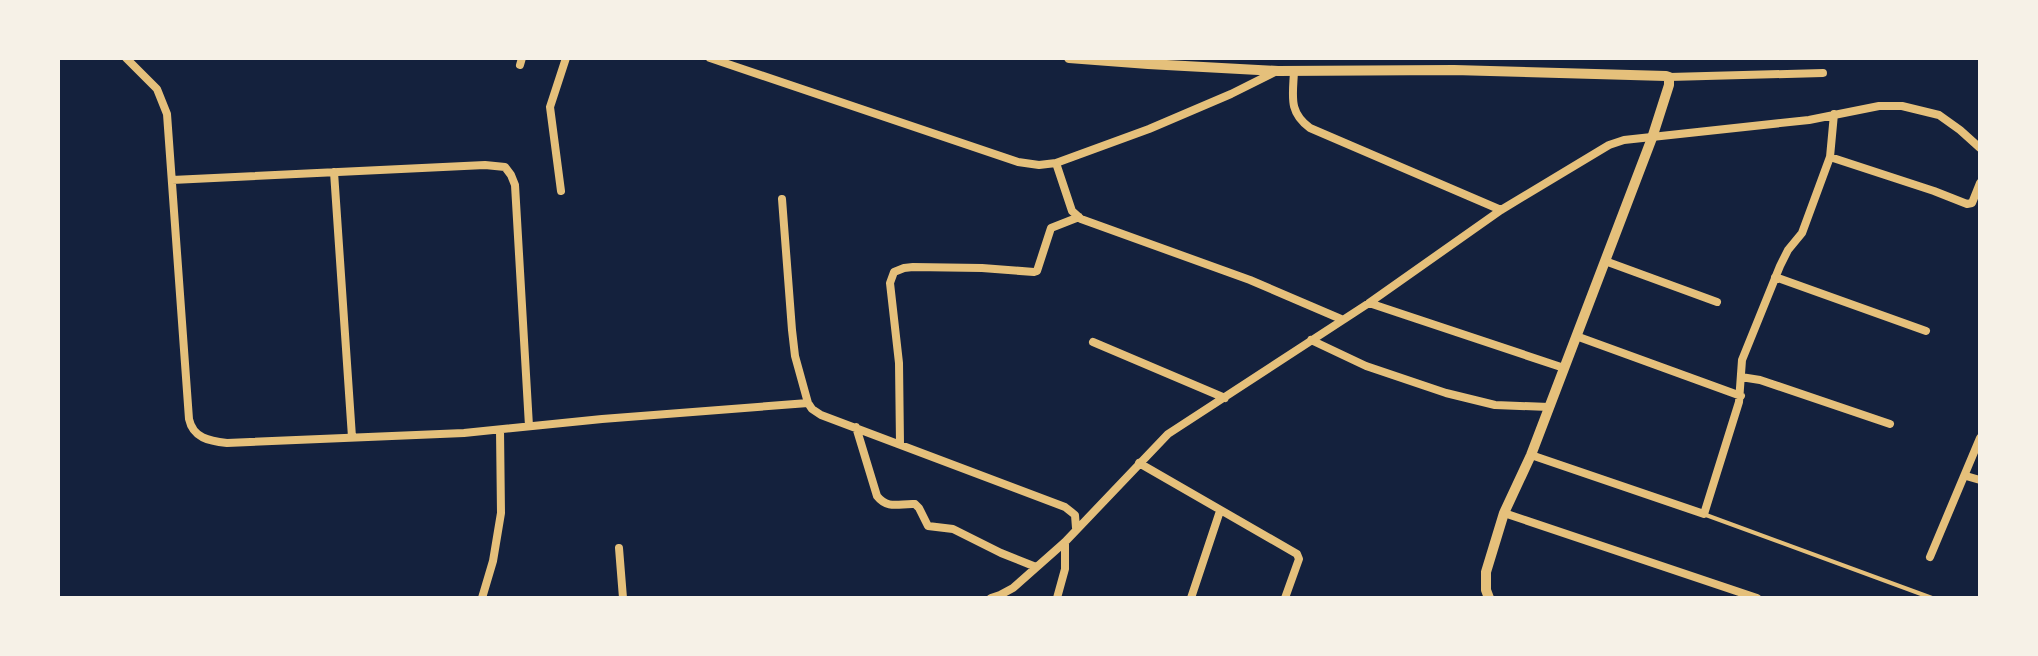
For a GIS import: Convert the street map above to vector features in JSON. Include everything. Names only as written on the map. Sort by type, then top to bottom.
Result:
[{"type":"street","points":[[126,58],[157,89],[167,114],[189,419],[197,435],[227,443],[464,433],[808,403]]},
{"type":"street","points":[[561,191],[550,107],[566,58]]},
{"type":"street","points":[[710,58],[1018,162],[1039,165],[1056,163],[1149,129],[1278,71]]},
{"type":"street","points":[[1069,58],[1278,71],[1454,70],[1669,77],[1823,73]]},
{"type":"street","points":[[1294,71],[1293,102],[1296,114],[1310,128],[1501,210]]},
{"type":"street","points":[[1489,598],[1486,572],[1504,513],[1531,455],[1652,138],[1669,77]]},
{"type":"street","points":[[991,598],[1007,592],[1065,542],[1168,434],[1369,303],[1501,210],[1609,145],[1624,140],[1809,120],[1879,106],[1902,106],[1939,115],[1980,148]]},
{"type":"street","points":[[1531,455],[1704,514],[1741,396],[1743,355],[1788,250],[1802,233],[1830,157],[1834,114]]},
{"type":"street","points":[[1830,157],[1967,204],[1972,203],[1980,183]]},
{"type":"street","points":[[1056,163],[1072,211],[1079,217],[1230,272],[1341,319]]},
{"type":"street","points":[[172,180],[485,165],[505,167],[515,185],[529,426]]},
{"type":"street","points":[[334,172],[352,437]]},
{"type":"street","points":[[782,199],[793,341],[808,403],[817,412],[1065,507],[1075,515],[1076,529]]},
{"type":"street","points":[[900,444],[899,363],[890,283],[892,275],[898,270],[913,267],[1034,272],[1037,271],[1051,228],[1079,217]]},
{"type":"street","points":[[1605,261],[1717,302]]},
{"type":"street","points":[[1775,277],[1926,331]]},
{"type":"street","points":[[1369,303],[1564,368]]},
{"type":"street","points":[[1576,336],[1741,396]]},
{"type":"street","points":[[1311,340],[1366,366],[1446,393],[1495,405],[1549,407]]},
{"type":"street","points":[[1093,342],[1225,398]]},
{"type":"street","points":[[1741,377],[1760,380],[1890,424]]},
{"type":"street","points":[[856,427],[877,496],[881,500],[893,506],[915,504],[930,528],[953,529],[1036,567]]},
{"type":"street","points":[[482,598],[493,561],[501,513],[500,430]]},
{"type":"street","points":[[1930,557],[1980,438]]},
{"type":"street","points":[[1139,463],[1299,556],[1285,598]]},
{"type":"street","points":[[1966,476],[1980,480]]},
{"type":"street","points":[[1191,598],[1220,511]]},
{"type":"street","points":[[1504,513],[1757,598]]},
{"type":"street","points":[[1057,598],[1065,569],[1065,542]]},
{"type":"street","points":[[619,548],[623,598]]},
{"type":"lane","points":[[1704,514],[1932,598]]}]
